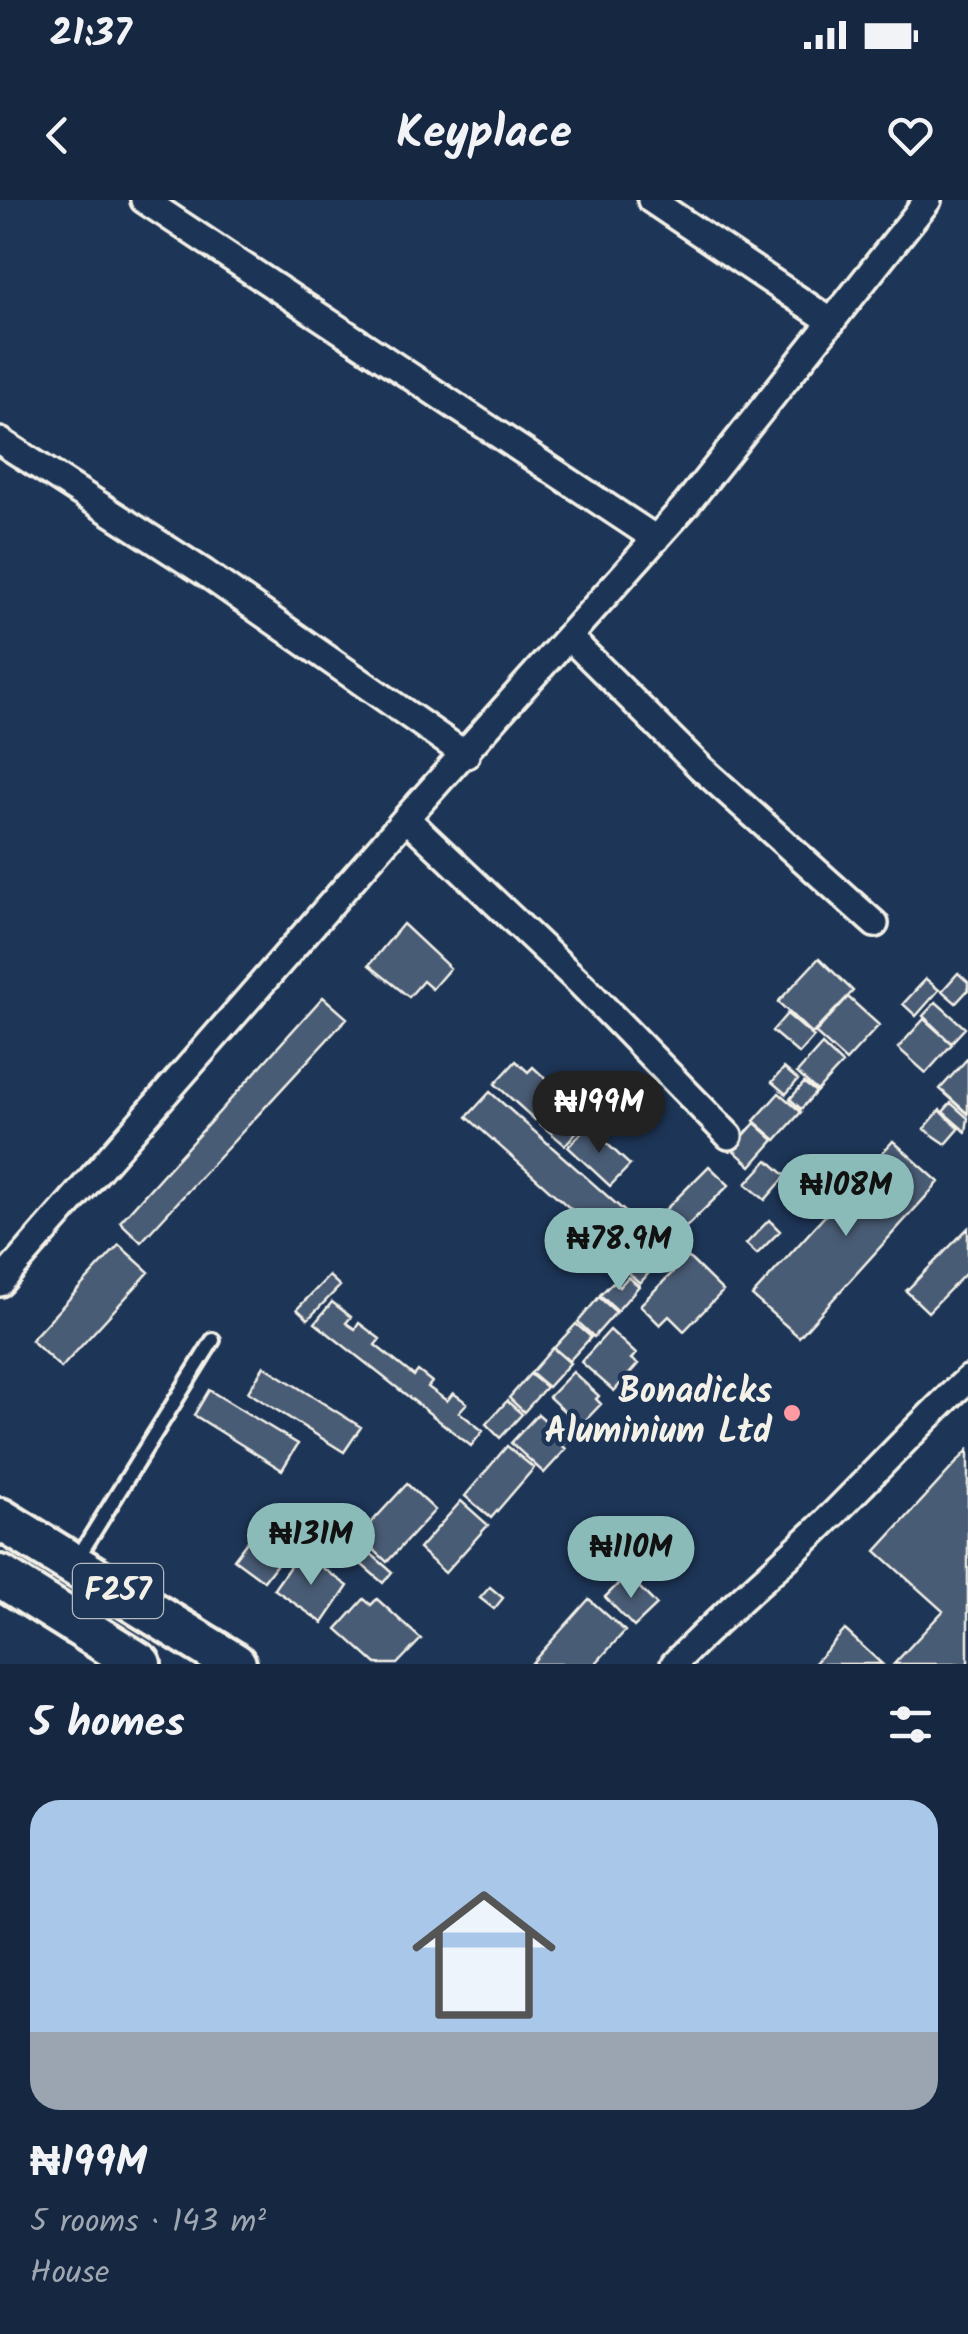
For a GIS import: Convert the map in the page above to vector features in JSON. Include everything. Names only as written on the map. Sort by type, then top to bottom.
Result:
[{"type":"main road","name":"F257","points":[[0,1519],[235,1664]]},
{"type":"main road","name":"F257","points":[[0,1576],[140,1664]]},
{"type":"street","points":[[144,200],[656,539]]},
{"type":"street","points":[[651,200],[832,322]]},
{"type":"street","points":[[0,1283],[406,818],[656,539],[928,200]]},
{"type":"street","points":[[0,442],[206,573],[466,755]]},
{"type":"street","points":[[569,637],[700,767],[875,924]]},
{"type":"street","points":[[406,818],[581,984],[728,1136]]},
{"type":"street","points":[[674,1664],[816,1530],[913,1428],[968,1379]]},
{"type":"lane","points":[[74,1564],[214,1340]]},
{"type":"building","points":[[403,924],[450,968],[432,989],[423,981],[409,997],[369,965]]},
{"type":"building","points":[[819,958],[853,991],[812,1034],[778,1002]]},
{"type":"building","points":[[958,973],[968,982],[968,990],[956,1003],[942,991]]},
{"type":"building","points":[[926,979],[939,990],[916,1016],[903,1004]]},
{"type":"building","points":[[323,997],[347,1018],[141,1242],[120,1222]]},
{"type":"building","points":[[848,997],[879,1025],[846,1061],[815,1033]]},
{"type":"building","points":[[936,1002],[965,1028],[951,1043],[923,1016]]},
{"type":"building","points":[[787,1014],[814,1037],[799,1054],[772,1031]]},
{"type":"building","points":[[924,1019],[952,1044],[926,1073],[898,1048]]},
{"type":"building","points":[[822,1045],[842,1064],[817,1091],[797,1073]]},
{"type":"building","points":[[968,1058],[968,1114],[940,1089]]},
{"type":"building","points":[[516,1061],[528,1072],[533,1067],[560,1092],[535,1120],[495,1084]]},
{"type":"building","points":[[784,1068],[798,1080],[786,1094],[772,1082]]},
{"type":"building","points":[[804,1083],[816,1092],[801,1109],[790,1099]]},
{"type":"building","points":[[569,1090],[594,1112],[565,1145],[539,1123]]},
{"type":"building","points":[[490,1092],[631,1217],[608,1242],[467,1117]]},
{"type":"building","points":[[779,1093],[801,1112],[776,1140],[754,1121]]},
{"type":"building","points":[[951,1103],[968,1118],[966,1132],[943,1112]]},
{"type":"building","points":[[940,1110],[959,1129],[946,1144],[924,1129]]},
{"type":"building","points":[[755,1123],[774,1140],[751,1166],[732,1149]]},
{"type":"building","points":[[588,1126],[630,1165],[610,1186],[568,1147]]},
{"type":"building","points":[[893,1141],[939,1182],[799,1337],[752,1296]]},
{"type":"building","points":[[768,1160],[786,1176],[765,1200],[746,1184]]},
{"type":"building","points":[[709,1166],[729,1185],[676,1237],[657,1218]]},
{"type":"building","points":[[769,1220],[780,1231],[757,1254],[746,1244]]},
{"type":"building","points":[[643,1225],[670,1249],[640,1283],[613,1260]]},
{"type":"building","points":[[968,1228],[968,1271],[928,1312],[906,1291]]},
{"type":"building","points":[[119,1245],[149,1272],[61,1368],[31,1340]]},
{"type":"building","points":[[688,1257],[723,1291],[684,1331],[669,1316],[660,1325],[640,1305]]},
{"type":"building","points":[[329,1276],[340,1286],[308,1319],[297,1309]]},
{"type":"building","points":[[628,1277],[639,1286],[617,1311],[600,1295],[613,1282],[619,1287]]},
{"type":"building","points":[[599,1297],[616,1312],[594,1337],[578,1322]]},
{"type":"building","points":[[332,1302],[351,1317],[346,1323],[355,1329],[359,1323],[380,1339],[375,1345],[414,1376],[418,1371],[432,1382],[428,1387],[447,1401],[453,1393],[467,1403],[459,1412],[483,1431],[471,1446],[315,1323]]},
{"type":"building","points":[[576,1324],[591,1337],[569,1361],[554,1348]]},
{"type":"building","points":[[610,1330],[636,1354],[631,1359],[638,1364],[614,1391],[581,1362]]},
{"type":"building","points":[[553,1348],[570,1363],[548,1387],[531,1373]]},
{"type":"building","points":[[264,1366],[361,1427],[344,1452],[248,1392]]},
{"type":"building","points":[[573,1372],[599,1396],[596,1399],[601,1404],[580,1426],[549,1397]]},
{"type":"building","points":[[530,1374],[546,1387],[524,1412],[509,1398]]},
{"type":"building","points":[[209,1390],[298,1444],[282,1470],[194,1415]]},
{"type":"building","points":[[507,1401],[522,1414],[500,1438],[486,1424]]},
{"type":"building","points":[[538,1414],[569,1441],[562,1445],[566,1449],[544,1473],[511,1443]]},
{"type":"building","points":[[507,1446],[534,1468],[491,1518],[465,1496]]},
{"type":"building","points":[[968,1450],[968,1664],[894,1664],[943,1611],[876,1551]]},
{"type":"building","points":[[407,1484],[435,1510],[387,1562],[359,1536]]},
{"type":"building","points":[[461,1501],[488,1525],[445,1573],[419,1549]]},
{"type":"building","points":[[256,1530],[286,1552],[264,1581],[234,1559]]},
{"type":"building","points":[[355,1540],[392,1572],[383,1583],[346,1551]]},
{"type":"building","points":[[300,1552],[348,1586],[323,1623],[274,1589]]},
{"type":"building","points":[[627,1575],[657,1605],[634,1627],[605,1597]]},
{"type":"building","points":[[490,1587],[503,1598],[494,1609],[480,1598]]},
{"type":"building","points":[[364,1599],[371,1605],[377,1599],[421,1639],[397,1664],[376,1664],[337,1629]]},
{"type":"building","points":[[589,1599],[625,1631],[595,1664],[531,1664]]},
{"type":"building","points":[[845,1630],[882,1664],[814,1664]]},
{"type":"place","name":"Bonadicks Aluminium Ltd","points":[[792,1413]]}]
